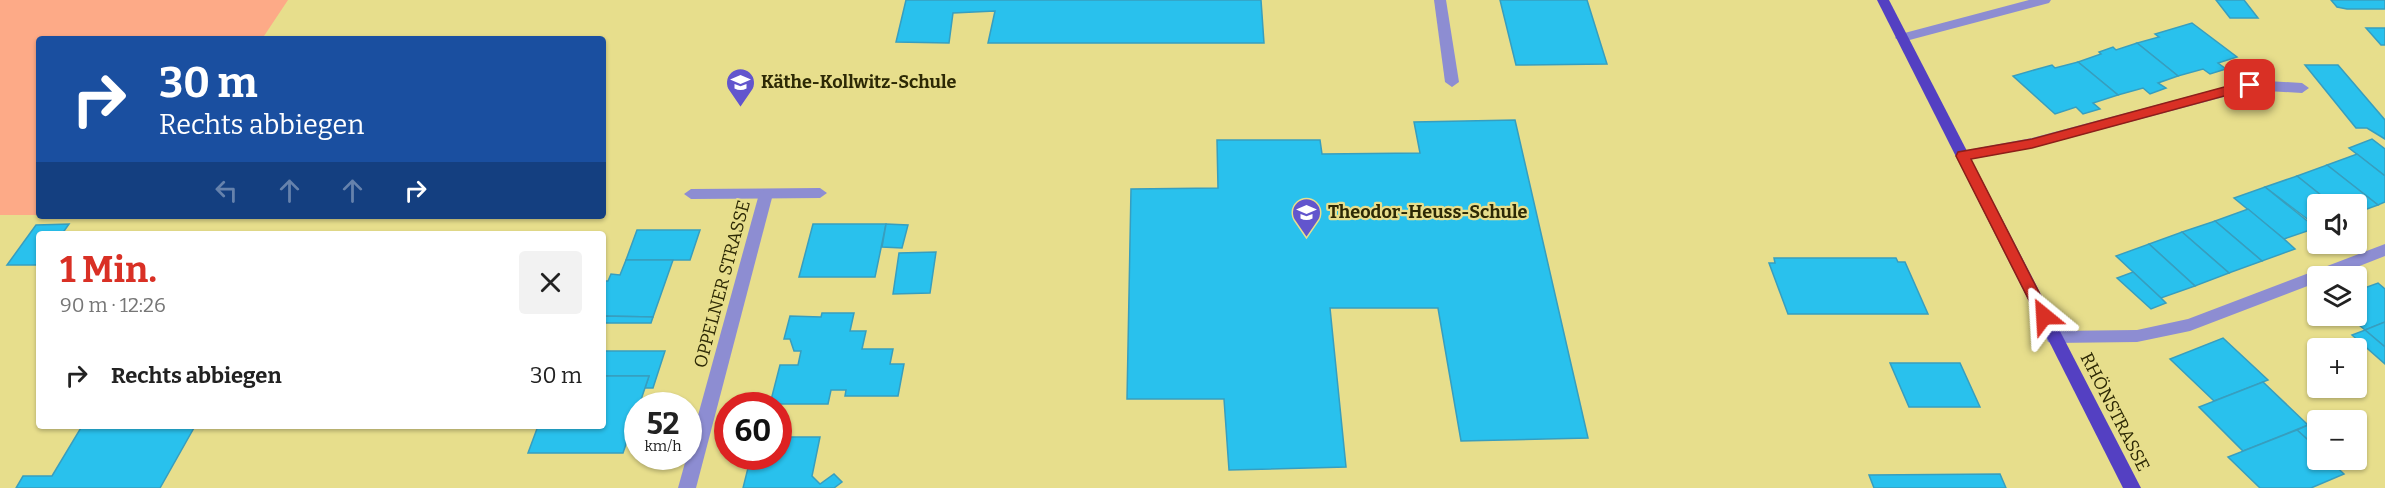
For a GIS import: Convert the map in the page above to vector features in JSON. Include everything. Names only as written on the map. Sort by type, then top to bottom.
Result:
[{"type":"main road","name":"RHÖNSTRASSE","points":[[1883,0],[2132,488]]},
{"type":"street","points":[[1440,0],[1452,82]]},
{"type":"street","points":[[1902,38],[2046,0]]},
{"type":"street","points":[[1962,156],[2032,143],[2250,85],[2302,87]]},
{"type":"street","points":[[691,194],[820,194]]},
{"type":"street","name":"OPPELNER STRASSE","points":[[687,488],[766,194]]},
{"type":"street","points":[[2054,337],[2137,336],[2182,327],[2385,250]]},
{"type":"shaded area","points":[[0,0],[288,0],[264,36],[36,36],[36,215],[0,215]]},
{"type":"building","name":"Käthe-Kollwitz-Schule","points":[[906,0],[1261,0],[1264,43],[988,43],[995,11],[953,13],[949,43],[896,42]]},
{"type":"building","points":[[1500,0],[1587,0],[1607,64],[1516,65]]},
{"type":"building","points":[[2216,0],[2244,0],[2258,18],[2230,18]]},
{"type":"building","points":[[2331,0],[2385,0],[2385,9],[2347,9],[2337,7]]},
{"type":"building","points":[[2192,23],[2237,57],[2218,63],[2226,69],[2210,74],[2203,69],[2178,76],[2137,43],[2159,37],[2155,34]]},
{"type":"building","points":[[2366,28],[2385,28],[2385,45],[2381,45]]},
{"type":"building","points":[[2137,43],[2178,76],[2158,83],[2166,88],[2150,94],[2143,88],[2118,95],[2078,62],[2113,47],[2116,50]]},
{"type":"building","points":[[2078,62],[2118,95],[2093,103],[2100,109],[2083,114],[2076,107],[2055,114],[2013,76],[2052,65],[2055,68]]},
{"type":"building","points":[[2305,65],[2338,65],[2385,120],[2385,139],[2367,128],[2356,128]]},
{"type":"building","points":[[1515,120],[1588,438],[1461,441],[1438,308],[1330,308],[1346,467],[1229,470],[1224,399],[1127,399],[1131,189],[1218,188],[1217,140],[1320,140],[1322,154],[1420,153],[1414,122]]},
{"type":"building","points":[[2372,139],[2385,149],[2385,176],[2349,148]]},
{"type":"building","points":[[2357,154],[2385,176],[2385,202],[2378,205],[2367,194],[2327,165]]},
{"type":"building","points":[[2327,165],[2364,194],[2320,194],[2297,176]]},
{"type":"building","points":[[2297,176],[2320,194],[2307,194],[2307,219],[2265,187]]},
{"type":"building","points":[[2265,187],[2307,221],[2307,231],[2284,239],[2234,198]]},
{"type":"building","points":[[2367,196],[2378,205],[2367,209]]},
{"type":"building","points":[[2248,209],[2295,249],[2262,261],[2215,221]]},
{"type":"building","points":[[2215,221],[2262,261],[2229,273],[2182,232]]},
{"type":"building","points":[[69,224],[64,231],[36,231],[36,265],[7,265],[36,225]]},
{"type":"building","points":[[813,224],[886,224],[875,277],[799,277]]},
{"type":"building","points":[[886,224],[908,225],[902,248],[882,247]]},
{"type":"building","points":[[637,230],[700,230],[690,260],[626,260]]},
{"type":"building","points":[[2182,232],[2229,273],[2195,286],[2149,244]]},
{"type":"building","points":[[2149,244],[2195,286],[2161,298],[2116,256]]},
{"type":"building","points":[[936,252],[930,293],[893,294],[899,253]]},
{"type":"building","points":[[1774,258],[1896,258],[1898,262],[1905,262],[1928,314],[1788,314],[1769,263],[1775,263]]},
{"type":"building","points":[[626,260],[673,260],[653,317],[606,316],[606,281],[611,274],[620,275]]},
{"type":"building","points":[[2133,272],[2166,303],[2151,309],[2117,278]]},
{"type":"building","points":[[2378,283],[2385,289],[2385,322],[2365,330],[2360,326],[2367,326],[2367,287]]},
{"type":"building","points":[[822,313],[854,313],[850,331],[866,331],[862,349],[893,349],[890,364],[904,364],[898,396],[845,396],[846,390],[831,390],[828,404],[792,404],[792,392],[773,392],[780,365],[798,365],[801,351],[794,351],[790,339],[784,339],[790,316],[821,317]]},
{"type":"building","points":[[606,316],[653,317],[651,323],[606,323]]},
{"type":"building","points":[[2385,322],[2385,347],[2365,330]]},
{"type":"building","points":[[2365,330],[2385,347],[2385,364],[2367,348],[2367,338],[2355,338],[2352,335]]},
{"type":"building","points":[[2223,338],[2268,380],[2214,401],[2170,359]]},
{"type":"building","points":[[606,351],[665,351],[653,388],[645,388],[649,376],[606,376]]},
{"type":"building","points":[[1890,363],[1960,363],[1980,407],[1909,407]]},
{"type":"building","points":[[606,376],[649,376],[644,392],[624,392],[623,453],[528,453],[537,429],[606,429]]},
{"type":"building","points":[[2263,382],[2307,425],[2243,451],[2199,407]]},
{"type":"building","points":[[2307,425],[2307,439],[2297,430]]},
{"type":"building","points":[[80,429],[193,429],[160,488],[16,488],[23,476],[52,476]]},
{"type":"building","points":[[2297,430],[2307,439],[2307,470],[2340,470],[2344,474],[2311,488],[2260,488],[2228,457]]},
{"type":"building","points":[[792,437],[820,437],[812,476],[820,484],[834,474],[842,482],[834,488],[743,488],[748,470],[792,470]]},
{"type":"building","points":[[2000,474],[2006,488],[1874,488],[1869,475]]},
{"type":"place","name":"Käthe-Kollwitz-Schule","points":[[740,108]]},
{"type":"place","name":"Theodor-Heuss-Schule","points":[[1307,238]]},
{"type":"route","points":[[2044,316],[1962,156],[2032,143],[2250,85]]}]
